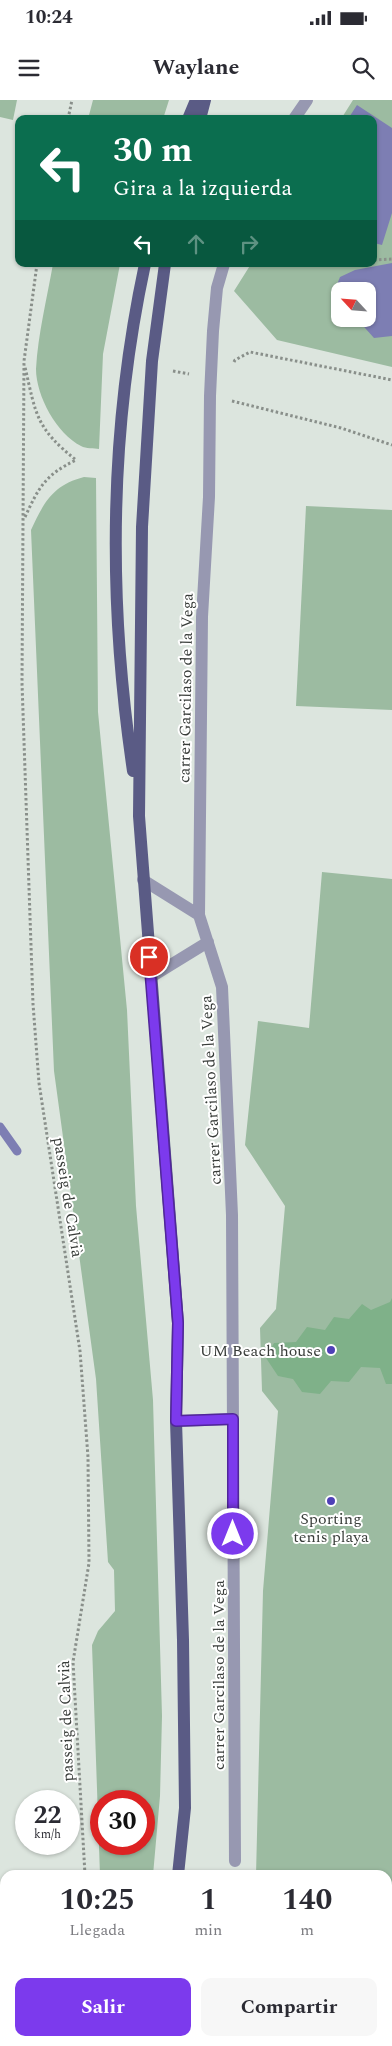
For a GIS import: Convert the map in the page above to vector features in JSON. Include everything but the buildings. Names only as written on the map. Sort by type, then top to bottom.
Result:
[{"type":"main road","points":[[190,115],[196,100]]},
{"type":"main road","points":[[201,115],[205,100]]},
{"type":"main road","points":[[139,816],[124,709],[116,611],[116,526],[122,413],[137,302],[144,267]]},
{"type":"main road","points":[[165,267],[152,361],[143,517],[139,816],[178,1323],[176,1421],[183,1640],[185,1808],[179,1870]]},
{"type":"street","points":[[297,115],[307,100]]},
{"type":"street","name":"carrer Garcilaso de la Vega","points":[[223,267],[216,305],[211,377],[209,497],[202,617],[199,915],[222,987],[232,1215],[235,1861]]},
{"type":"street","points":[[143,880],[199,915]]},
{"type":"street","points":[[151,977],[208,942]]},
{"type":"street","points":[[176,1421],[233,1419]]},
{"type":"path","points":[[69,115],[72,100]]},
{"type":"path","points":[[377,260],[392,259]]},
{"type":"path","name":"passeig de Calvià","points":[[38,267],[24,361],[22,683],[33,1004],[39,1083],[80,1350],[88,1457],[89,1563],[73,1662],[86,1870]]},
{"type":"path","points":[[166,370],[211,377],[232,378],[235,360],[250,352],[392,380]]},
{"type":"path","name":"passeig de Calvià","points":[[23,520],[38,489],[56,470],[76,460],[55,443],[37,419],[24,361]]},
{"type":"path","points":[[232,394],[232,402],[341,428],[392,445]]},
{"type":"green space","points":[[0,100],[17,100],[13,120],[0,117]]},
{"type":"green space","points":[[93,100],[169,100],[164,115],[89,115]]},
{"type":"green space","points":[[353,100],[392,100],[392,367],[277,340],[234,291],[249,267],[377,267],[377,115],[344,115]]},
{"type":"green space","points":[[52,267],[119,267],[103,354],[99,449],[83,447],[72,440],[56,423],[44,402],[37,380],[36,369]]},
{"type":"green space","points":[[84,477],[96,478],[98,712],[127,1010],[136,1206],[153,1400],[162,1716],[160,1796],[155,1852],[155,1790],[97,1790],[92,1645],[98,1631],[115,1611],[114,1570],[108,1562],[96,1379],[54,1071],[31,530],[45,503],[57,490],[73,480]]},
{"type":"green space","points":[[306,506],[392,510],[392,710],[296,706]]},
{"type":"green space","name":"Sporting tenis playa","points":[[322,872],[392,879],[392,1870],[256,1870],[263,1591],[278,1411],[262,1391],[260,1328],[276,1309],[285,1206],[245,1145],[258,1021],[309,1028]]},
{"type":"green space","points":[[99,1855],[155,1855],[153,1870],[100,1870]]},
{"type":"water","points":[[357,105],[372,115],[351,115]]},
{"type":"water","points":[[377,118],[392,128],[392,213],[382,245],[377,244]]},
{"type":"water","points":[[392,263],[392,336],[374,338],[365,328],[376,328],[376,282],[338,282],[340,277],[355,270]]},
{"type":"waterway","points":[[0,1127],[17,1151]]},
{"type":"place","name":"UM Beach house","points":[[331,1350]]},
{"type":"place","name":"Sporting tenis playa","points":[[331,1501]]},
{"type":"route","points":[[149,957],[178,1323],[176,1421],[233,1419],[233,1534]]}]
